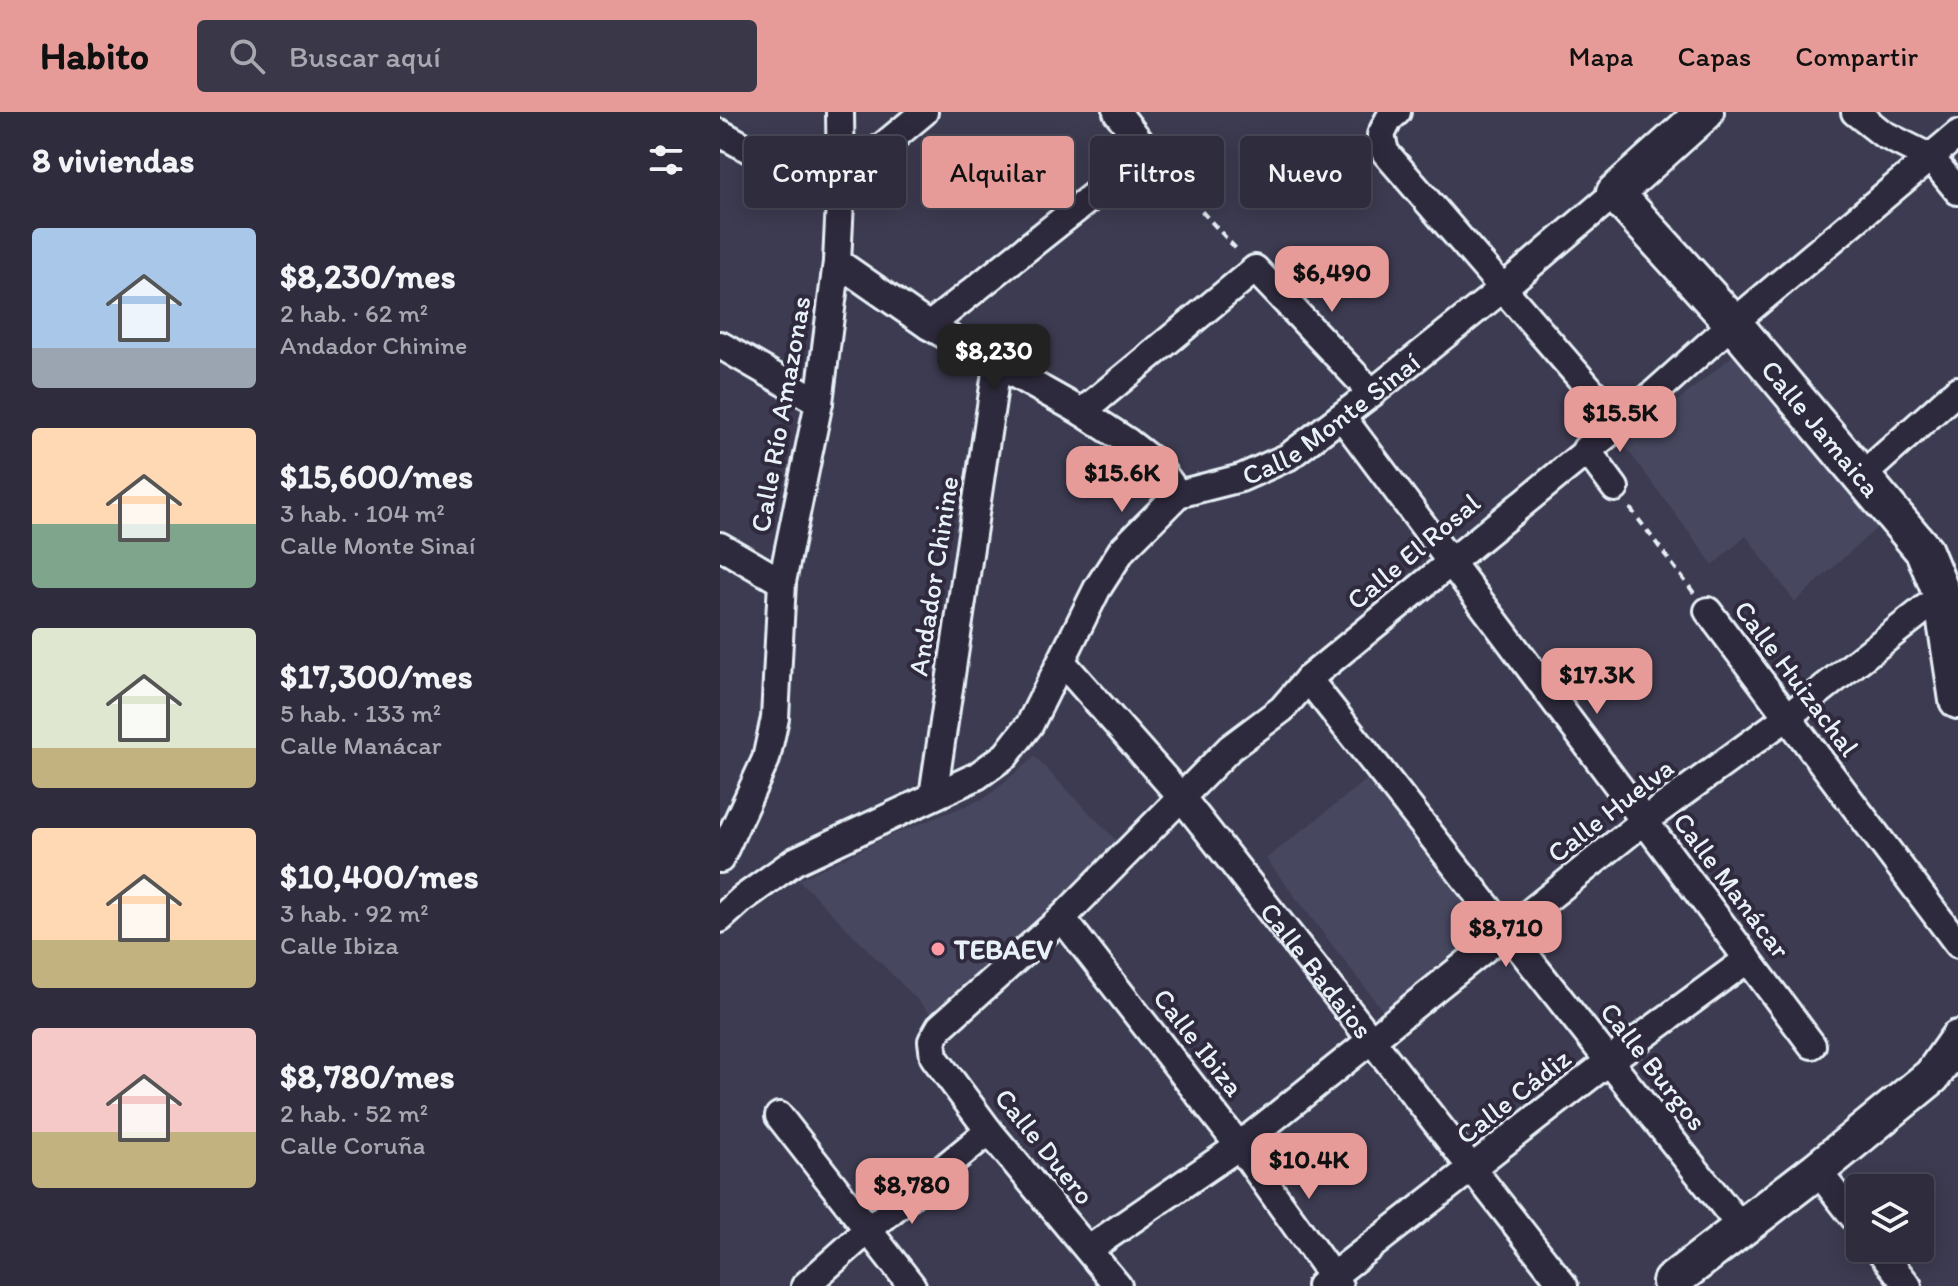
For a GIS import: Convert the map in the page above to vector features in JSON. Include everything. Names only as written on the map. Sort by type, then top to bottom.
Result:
[{"type":"main road","name":"Calle Monte Sinaí","points":[[1615,193],[1705,112]]},
{"type":"main road","name":"Calle Jamaica","points":[[1615,193],[1733,323],[1924,551],[1949,612],[1958,700]]},
{"type":"main road","points":[[1670,1285],[1932,1076],[1958,1039]]},
{"type":"street","name":"Calle Río Amazonas","points":[[840,112],[840,136]]},
{"type":"street","points":[[895,136],[924,112]]},
{"type":"street","points":[[1117,112],[1136,136]]},
{"type":"street","points":[[1397,112],[1389,119],[1381,135],[1385,152],[1620,424]]},
{"type":"street","points":[[1855,112],[1883,134],[1931,158],[1958,191]]},
{"type":"street","points":[[720,133],[744,146]]},
{"type":"street","name":"Calle El Rosal","points":[[932,1041],[940,1027],[1062,918],[1230,748],[1282,709],[1308,679],[1620,424],[1733,323],[1958,134]]},
{"type":"street","name":"Calle Monte Sinaí","points":[[1178,494],[1241,478],[1288,457],[1502,289],[1615,193]]},
{"type":"street","points":[[929,326],[1090,198]]},
{"type":"street","name":"Calle Río Amazonas","points":[[722,845],[766,759],[775,718],[782,582],[819,402],[837,262],[840,208]]},
{"type":"street","points":[[720,919],[795,861],[977,776],[1006,755],[1030,724],[1097,589],[1122,550],[1178,494],[1155,463],[1082,412],[929,326],[837,262]]},
{"type":"street","points":[[1082,412],[1255,269],[1372,393]]},
{"type":"street","points":[[720,345],[819,402]]},
{"type":"street","name":"Andador Chinine","points":[[933,796],[997,366]]},
{"type":"street","points":[[1862,476],[1958,390]]},
{"type":"street","name":"Calle Manácar","points":[[1342,417],[1812,1045]]},
{"type":"street","points":[[1586,449],[1615,488]]},
{"type":"street","points":[[720,546],[782,582]]},
{"type":"street","name":"Calle Huizachal","points":[[1708,611],[1958,944]]},
{"type":"street","name":"Calle Huelva","points":[[1089,1249],[1239,1146],[1644,821],[1787,717],[1949,612]]},
{"type":"street","name":"Calle Badajos","points":[[1062,662],[1182,798],[1564,1286]]},
{"type":"street","name":"Calle Burgos","points":[[1308,679],[1742,1228]]},
{"type":"street","name":"Calle Ibiza","points":[[1062,918],[1239,1146],[1330,1283]]},
{"type":"street","name":"Calle Cádiz","points":[[1330,1283],[1608,1062],[1748,959]]},
{"type":"street","name":"Calle Duero","points":[[932,1041],[934,1057],[989,1131],[1118,1286]]},
{"type":"street","points":[[779,1116],[912,1286]]},
{"type":"street","points":[[805,1286],[989,1131]]},
{"type":"street","points":[[1817,1170],[1846,1207]]},
{"type":"street","points":[[1889,1262],[1908,1286]]},
{"type":"path","points":[[1199,208],[1255,269]]},
{"type":"path","name":"Calle Huizachal","points":[[1615,488],[1708,611]]},
{"type":"shaded area","points":[[1746,345],[1891,515],[1795,602],[1746,536],[1713,565],[1624,445]]},
{"type":"shaded area","name":"TEBAEV","points":[[1035,757],[1121,845],[936,1019],[799,880],[887,837],[985,798]]},
{"type":"shaded area","points":[[1369,778],[1490,935],[1387,1016],[1266,859]]},
{"type":"place","name":"TEBAEV","points":[[938,949]]}]
